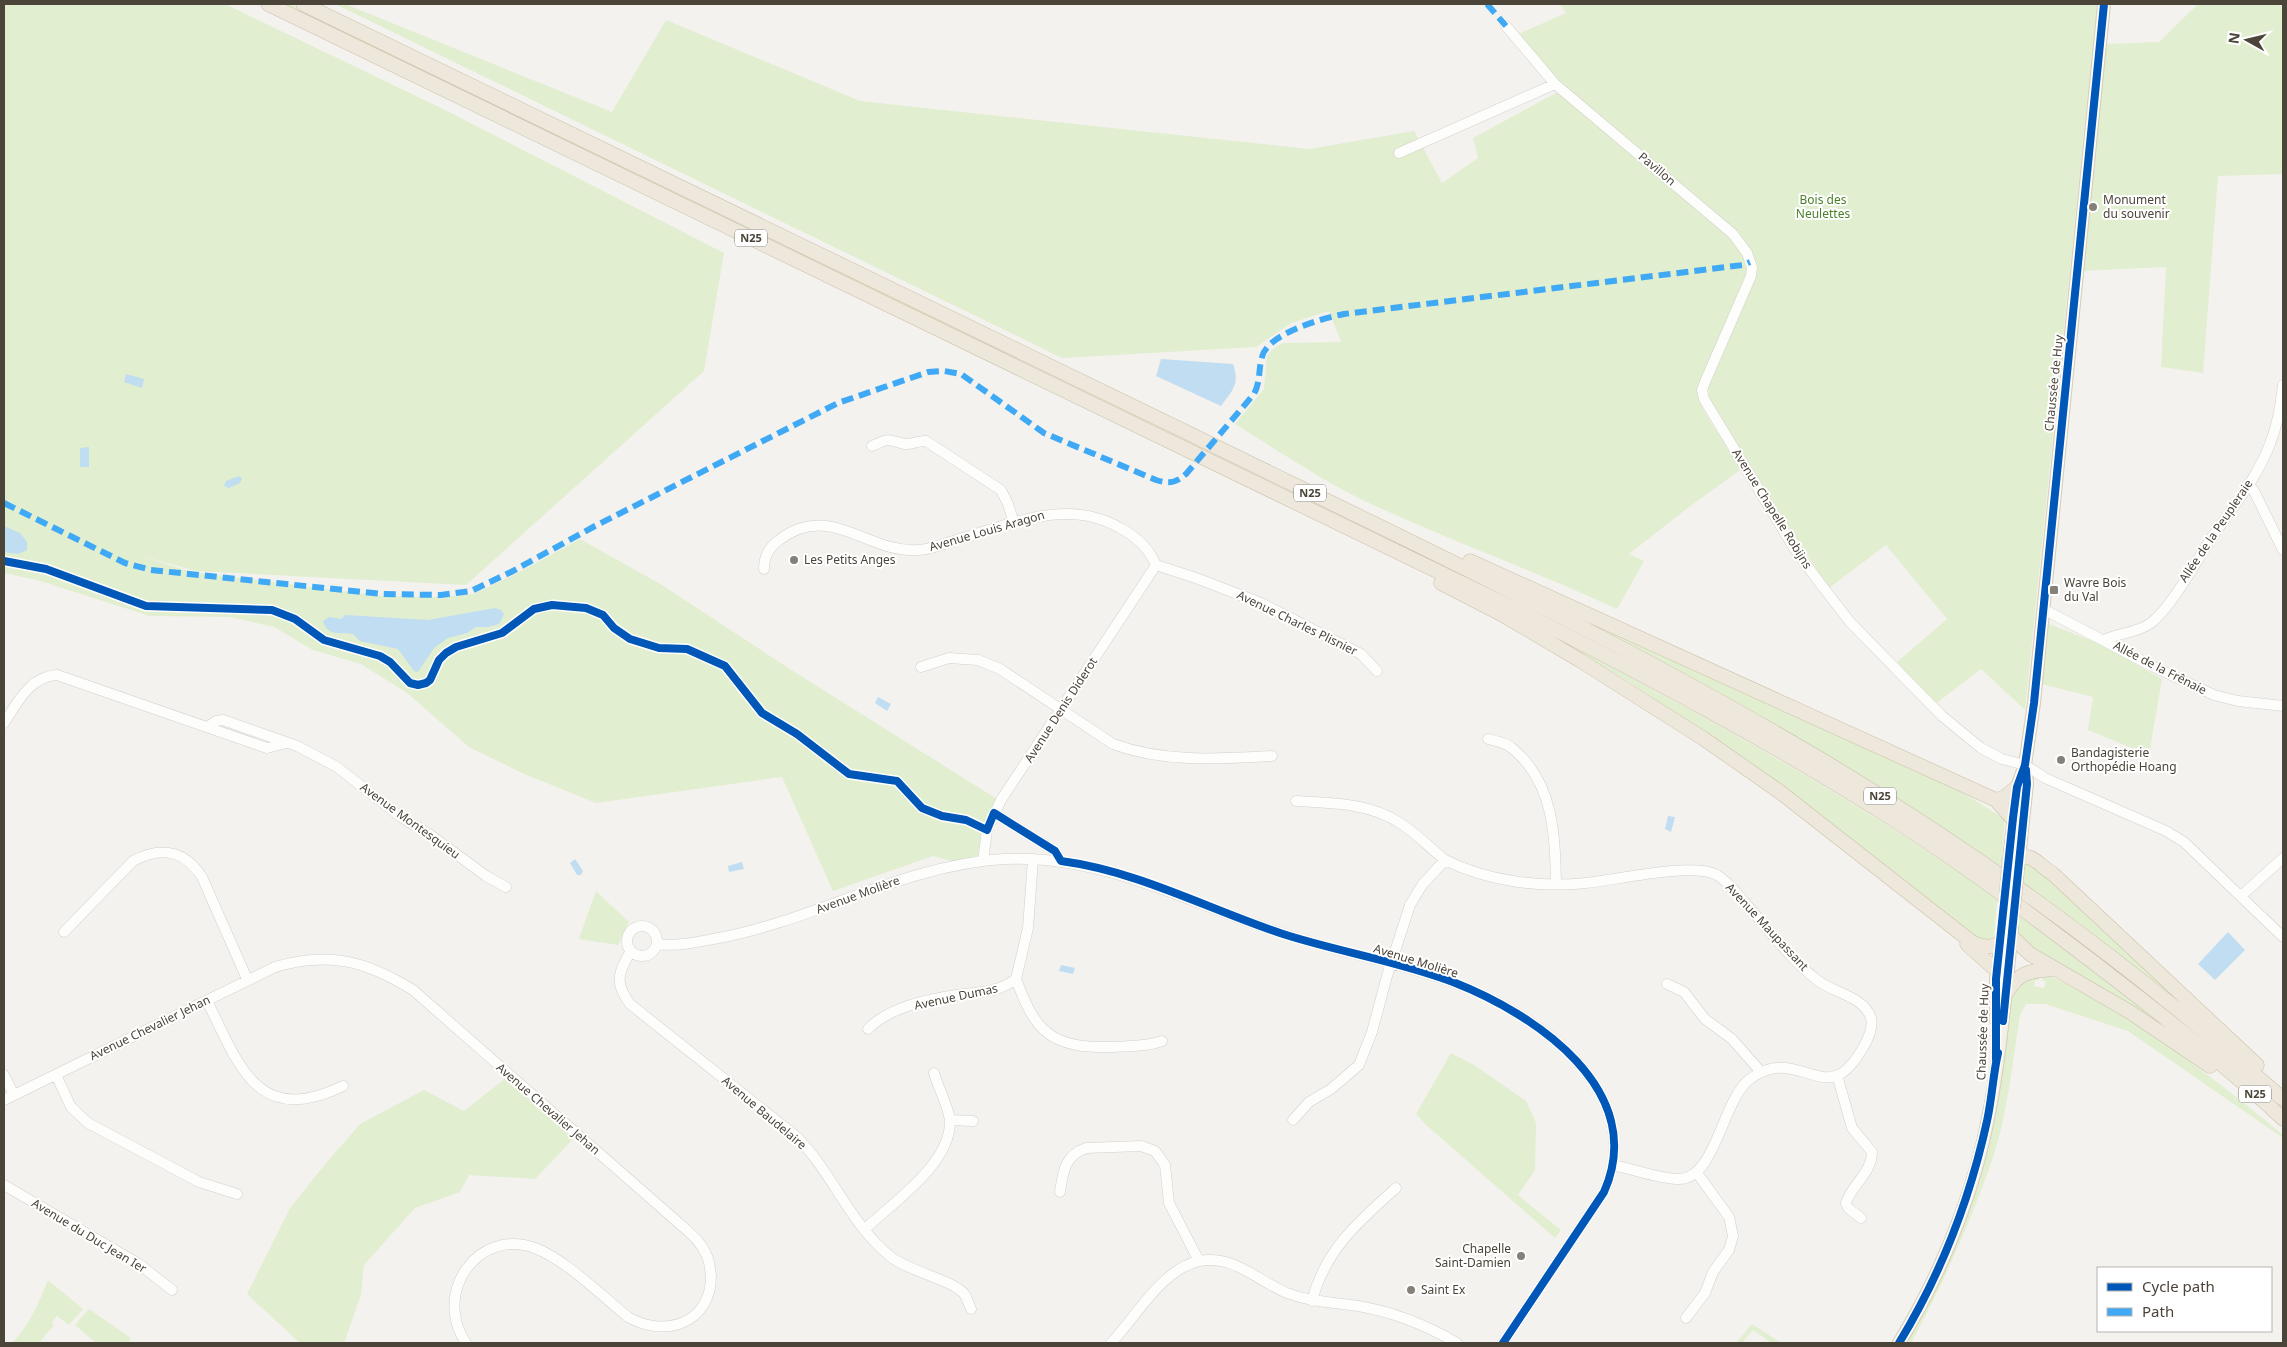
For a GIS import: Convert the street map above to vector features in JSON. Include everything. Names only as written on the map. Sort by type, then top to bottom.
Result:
[{"type":"highway","name":"N25","points":[[268,4],[1511,607],[1694,702],[1802,764],[1900,824],[2065,940],[2226,1068],[2283,1119]]},
{"type":"highway","name":"N25","points":[[303,4],[1436,554],[1701,690],[1808,751],[1905,811],[2006,878],[2074,928],[2172,1005],[2283,1099]]},
{"type":"highway","points":[[1436,554],[1452,553],[1996,800],[2018,825],[2006,940]]},
{"type":"highway","points":[[1422,564],[1432,578],[1589,665],[1704,739],[1780,792],[1883,871],[1949,925],[1997,971]]},
{"type":"highway","points":[[1996,800],[2005,798],[2017,788]]},
{"type":"highway","points":[[2015,863],[2047,864],[2054,874],[2283,1089]]},
{"type":"highway","points":[[1949,925],[1982,946],[1993,948],[2006,940]]},
{"type":"highway","points":[[2006,940],[2052,969],[2092,989],[2130,1012],[2210,1066],[2226,1068]]},
{"type":"highway","points":[[2006,994],[2012,982],[2024,973],[2052,969]]},
{"type":"main road","name":"Chaussée de Huy","points":[[2013,818],[2017,788],[2025,765],[2043,609],[2104,4]]},
{"type":"main road","name":"Chaussée de Huy","points":[[2015,863],[2028,784],[2025,765]]},
{"type":"main road","name":"Chaussée de Huy","points":[[1996,1060],[1997,971],[2006,940]]},
{"type":"main road","name":"Chaussée de Huy","points":[[1899,1343],[1929,1289],[1962,1213],[1976,1168],[1987,1120],[2006,994],[2006,940]]},
{"type":"street","name":"Pavillon","points":[[1506,26],[1555,84],[1733,234],[1743,245],[1750,262]]},
{"type":"street","points":[[1399,153],[1555,84]]},
{"type":"street","name":"Avenue Chapelle Robijns","points":[[1750,262],[1752,268],[1750,280],[1705,382],[1702,390],[1704,399],[1794,548],[1850,622],[1942,716],[1971,740],[2002,759],[2025,765],[2045,778],[2184,842],[2283,937]]},
{"type":"street","name":"Allée de la Peupleraie","points":[[2104,640],[2135,630],[2157,617],[2168,604],[2248,484],[2271,441],[2278,417],[2283,385]]},
{"type":"street","points":[[872,446],[888,440],[898,440],[905,444],[926,441],[1001,490],[1014,523]]},
{"type":"street","points":[[2248,484],[2254,491],[2283,550]]},
{"type":"street","name":"Avenue Louis Aragon","points":[[764,569],[765,556],[771,548],[788,534],[809,527],[833,526],[879,545],[914,550],[938,546],[1041,515],[1058,513],[1095,517],[1115,525],[1138,539],[1149,551],[1156,565]]},
{"type":"street","name":"Avenue Charles Plisnier","points":[[1156,565],[1261,603],[1361,654],[1377,671]]},
{"type":"street","name":"Avenue Denis Diderot","points":[[983,861],[987,830],[994,813],[1156,565]]},
{"type":"street","name":"Allée de la Frênaie","points":[[2043,609],[2160,670],[2214,695],[2238,702],[2283,706]]},
{"type":"street","points":[[921,667],[949,658],[978,660],[1000,669],[1113,744],[1133,752],[1172,758],[1272,756]]},
{"type":"street","name":"Avenue Montesquieu","points":[[4,723],[22,694],[32,684],[48,676],[58,675],[192,722],[209,726],[216,721],[223,720],[303,749],[336,767],[401,817],[436,839],[486,876],[506,887]]},
{"type":"street","points":[[1488,739],[1512,748],[1529,767],[1541,787],[1554,827],[1556,884]]},
{"type":"street","name":"Avenue Maupassant","points":[[1296,801],[1349,804],[1378,812],[1400,823],[1445,860],[1477,873],[1537,884],[1587,883],[1687,870],[1703,870],[1717,875],[1730,886],[1801,965],[1816,979],[1866,1008],[1872,1022],[1868,1040],[1846,1069],[1837,1075]]},
{"type":"street","points":[[994,813],[1055,851],[1061,862]]},
{"type":"street","points":[[64,932],[133,861],[144,855],[158,852],[172,854],[193,863],[202,877],[247,979]]},
{"type":"street","points":[[2241,896],[2283,858]]},
{"type":"street","points":[[1033,859],[1028,928],[1016,979],[1032,1018],[1044,1030],[1063,1042],[1088,1047],[1150,1046],[1162,1041]]},
{"type":"street","name":"Avenue Molière","points":[[657,944],[681,945],[757,930],[923,872],[983,861],[1033,859],[1061,862],[1106,871],[1153,886],[1284,934],[1452,982],[1496,1002],[1537,1028],[1576,1060],[1597,1086],[1608,1108],[1614,1136],[1613,1165],[1608,1183],[1598,1204],[1503,1343]]},
{"type":"street","points":[[1294,1120],[1309,1102],[1331,1089],[1359,1065],[1372,1032],[1410,905],[1430,876],[1445,860]]},
{"type":"street","points":[[638,927],[651,929],[656,937],[657,944],[655,949],[648,955],[637,955],[631,951],[628,938],[630,933],[638,927]]},
{"type":"street","name":"Avenue Baudelaire","points":[[631,951],[622,964],[620,973],[621,989],[630,1004],[797,1137],[814,1156],[864,1230],[898,1262],[959,1289],[964,1293],[971,1309]]},
{"type":"street","name":"Avenue Chevalier Jehan","points":[[9,1098],[207,1001],[247,979],[293,961],[338,959],[359,963],[387,974],[413,990],[681,1225],[706,1253],[710,1267],[711,1285],[706,1301],[696,1314],[684,1323],[671,1327],[656,1328],[641,1325],[628,1317],[548,1254],[522,1245],[505,1244],[475,1259],[458,1283],[454,1299],[454,1321],[466,1343]]},
{"type":"street","name":"Avenue Dumas","points":[[868,1029],[878,1019],[923,1002],[943,997],[991,992],[1016,979]]},
{"type":"street","points":[[1667,984],[1684,992],[1704,1019],[1732,1039],[1761,1072]]},
{"type":"street","points":[[207,1001],[243,1072],[264,1092],[278,1097],[293,1099],[327,1093],[342,1086]]},
{"type":"street","points":[[1613,1165],[1676,1179],[1689,1178],[1697,1173],[1705,1162],[1739,1090],[1751,1078],[1773,1068],[1793,1068],[1825,1078],[1837,1075],[1852,1128],[1872,1152],[1872,1158],[1865,1176],[1846,1203],[1848,1208],[1861,1218]]},
{"type":"street","points":[[864,1230],[936,1163],[945,1144],[950,1120],[934,1074]]},
{"type":"street","points":[[4,1075],[9,1098]]},
{"type":"street","points":[[56,1075],[72,1107],[88,1123],[199,1182],[237,1194]]},
{"type":"street","points":[[950,1120],[973,1121]]},
{"type":"street","points":[[1060,1192],[1066,1162],[1078,1151],[1086,1148],[1150,1147],[1161,1156],[1165,1165],[1169,1203],[1199,1261]]},
{"type":"street","points":[[1686,1318],[1705,1293],[1713,1272],[1729,1250],[1734,1236],[1732,1222],[1727,1213],[1697,1173]]},
{"type":"street","name":"Avenue du Duc Jean Ier","points":[[4,1185],[139,1264],[172,1290]]},
{"type":"street","points":[[1312,1301],[1316,1286],[1338,1245],[1353,1226],[1396,1188]]},
{"type":"street","points":[[1112,1343],[1166,1278],[1181,1268],[1199,1261],[1233,1264],[1286,1292],[1312,1301],[1358,1306],[1399,1315],[1432,1329],[1457,1343]]},
{"type":"green space","points":[[4,4],[225,4],[445,110],[724,253],[704,371],[466,585],[196,571],[138,555],[192,572],[382,596],[441,597],[473,594],[514,575],[580,539],[662,585],[793,671],[997,799],[982,830],[977,859],[952,861],[933,856],[833,891],[782,777],[596,803],[522,773],[469,747],[407,693],[361,664],[313,650],[274,627],[230,617],[150,616],[37,580],[4,573]]},
{"type":"green space","points":[[282,4],[291,4],[1272,483],[1265,481]]},
{"type":"green space","name":"Bois des Neulettes","points":[[335,4],[345,4],[612,112],[666,20],[860,101],[1309,149],[1414,131],[1442,183],[1478,158],[1473,138],[1565,88],[1555,80],[1516,35],[1566,13],[1560,4],[2097,4],[2025,710],[1981,669],[1934,705],[1895,664],[1947,619],[1886,545],[1829,588],[1779,512],[1710,399],[1708,388],[1711,378],[1704,372],[1698,388],[1700,401],[1724,442],[1743,468],[1629,554],[1644,561],[1617,609],[1369,503],[1318,475],[1235,424],[1264,389],[1267,356],[1272,350],[1282,343],[1341,342],[1329,311],[1291,323],[1256,347],[1062,358]]},
{"type":"green space","points":[[2198,4],[2283,4],[2283,174],[2218,176],[2203,373],[2161,367],[2166,267],[2082,271],[2106,44],[2159,42]]},
{"type":"green space","points":[[1525,591],[1950,785],[2005,819],[2001,865],[2022,880],[2024,861],[2038,868],[2218,1035],[2082,925],[1979,852],[1904,804]]},
{"type":"green space","points":[[2049,624],[2100,644],[2162,679],[2149,755],[2088,730],[2093,697],[2042,684]]},
{"type":"green space","points":[[1552,636],[1774,757],[1935,856],[2038,928],[2186,1044],[2024,944],[2017,927],[2018,916],[1997,902],[1994,937],[1988,941],[1974,938],[1921,893],[1778,783],[1628,681]]},
{"type":"green space","points":[[596,891],[629,922],[618,945],[579,939]]},
{"type":"green space","points":[[2040,973],[2039,980],[2035,980],[2034,986],[2044,988],[2046,981],[2042,980],[2043,974],[2048,975],[2110,1008],[2200,1069],[2283,1135],[2283,1138],[2128,1031],[2045,1004],[2026,1004],[2020,1015],[2005,1112],[1989,1169],[1963,1235],[1933,1301],[1911,1343],[1905,1343],[1969,1207],[2008,999],[2016,985]]},
{"type":"green space","points":[[1451,1053],[1474,1065],[1526,1101],[1536,1123],[1535,1170],[1518,1195],[1561,1230],[1555,1238],[1416,1114]]},
{"type":"green space","points":[[507,1077],[575,1137],[535,1179],[469,1175],[460,1192],[415,1208],[364,1265],[361,1295],[344,1343],[300,1343],[247,1294],[290,1208],[360,1124],[424,1090],[464,1111]]},
{"type":"green space","points":[[48,1280],[83,1309],[69,1325],[57,1316],[52,1322],[54,1325],[39,1343],[12,1343],[28,1322]]},
{"type":"green space","points":[[89,1309],[131,1338],[129,1343],[96,1343],[75,1325]]},
{"type":"green space","points":[[1752,1324],[1781,1343],[1768,1343],[1769,1341],[1753,1330],[1742,1343],[1736,1343]]},
{"type":"water","points":[[1161,359],[1233,364],[1236,377],[1234,387],[1221,406],[1156,376]]},
{"type":"water","points":[[126,374],[144,379],[142,388],[124,382]]},
{"type":"water","points":[[89,447],[89,467],[80,467],[80,448]]},
{"type":"water","points":[[239,476],[242,478],[240,483],[229,488],[224,486],[226,481]]},
{"type":"water","points":[[4,526],[20,533],[27,542],[27,550],[18,554],[4,552]]},
{"type":"water","points":[[495,608],[501,610],[504,614],[499,624],[488,627],[476,627],[467,633],[448,638],[434,648],[418,672],[414,671],[398,649],[360,641],[353,634],[331,632],[323,621],[329,617],[341,619],[345,615],[428,620]]},
{"type":"water","points":[[878,697],[891,704],[887,711],[875,703]]},
{"type":"water","points":[[1668,816],[1675,817],[1671,832],[1665,829]]},
{"type":"water","points":[[575,859],[583,871],[581,875],[577,875],[570,863]]},
{"type":"water","points":[[742,862],[744,869],[729,872],[728,866]]},
{"type":"water","points":[[2228,932],[2245,950],[2215,980],[2198,964]]},
{"type":"water","points":[[1061,965],[1075,968],[1073,974],[1059,971]]},
{"type":"marked path","points":[[1487,4],[1506,26]]},
{"type":"marked path","points":[[4,503],[125,563],[151,570],[382,594],[441,595],[471,591],[838,403],[928,372],[944,371],[961,374],[1044,433],[1156,480],[1172,482],[1186,474],[1254,394],[1258,384],[1262,357],[1266,349],[1285,334],[1310,323],[1344,314],[1743,265],[1750,262]]},
{"type":"cycle path","points":[[1996,1060],[1996,979],[2017,787],[2025,765],[2034,703],[2104,4]]},
{"type":"cycle path","points":[[4,561],[46,569],[146,606],[272,610],[295,619],[324,640],[380,656],[390,662],[410,683],[418,685],[430,680],[439,660],[446,653],[456,647],[502,633],[534,609],[552,605],[586,608],[603,615],[614,628],[630,639],[659,648],[687,649],[725,666],[762,713],[797,734],[849,774],[897,781],[922,808],[942,816],[966,820],[987,830],[994,813],[1055,851],[1061,861],[1118,873],[1174,892],[1283,934],[1390,962],[1453,982],[1485,996],[1518,1014],[1549,1036],[1576,1061],[1598,1089],[1611,1121],[1614,1155],[1604,1192],[1503,1343]]},
{"type":"cycle path","points":[[2003,1021],[2027,784],[2026,770]]},
{"type":"cycle path","points":[[1899,1343],[1941,1263],[1963,1207],[1987,1121],[1998,1053]]},
{"type":"place","name":"Monument du souvenir","points":[[2093,207]]},
{"type":"place","name":"Les Petits Anges","points":[[794,560]]},
{"type":"place","name":"Wavre Bois du Val","points":[[2054,590]]},
{"type":"place","name":"Bandagisterie Orthopédie Hoang","points":[[2061,760]]},
{"type":"place","name":"Chapelle Saint-Damien","points":[[1521,1256]]},
{"type":"place","name":"Saint Ex","points":[[1411,1290]]}]
